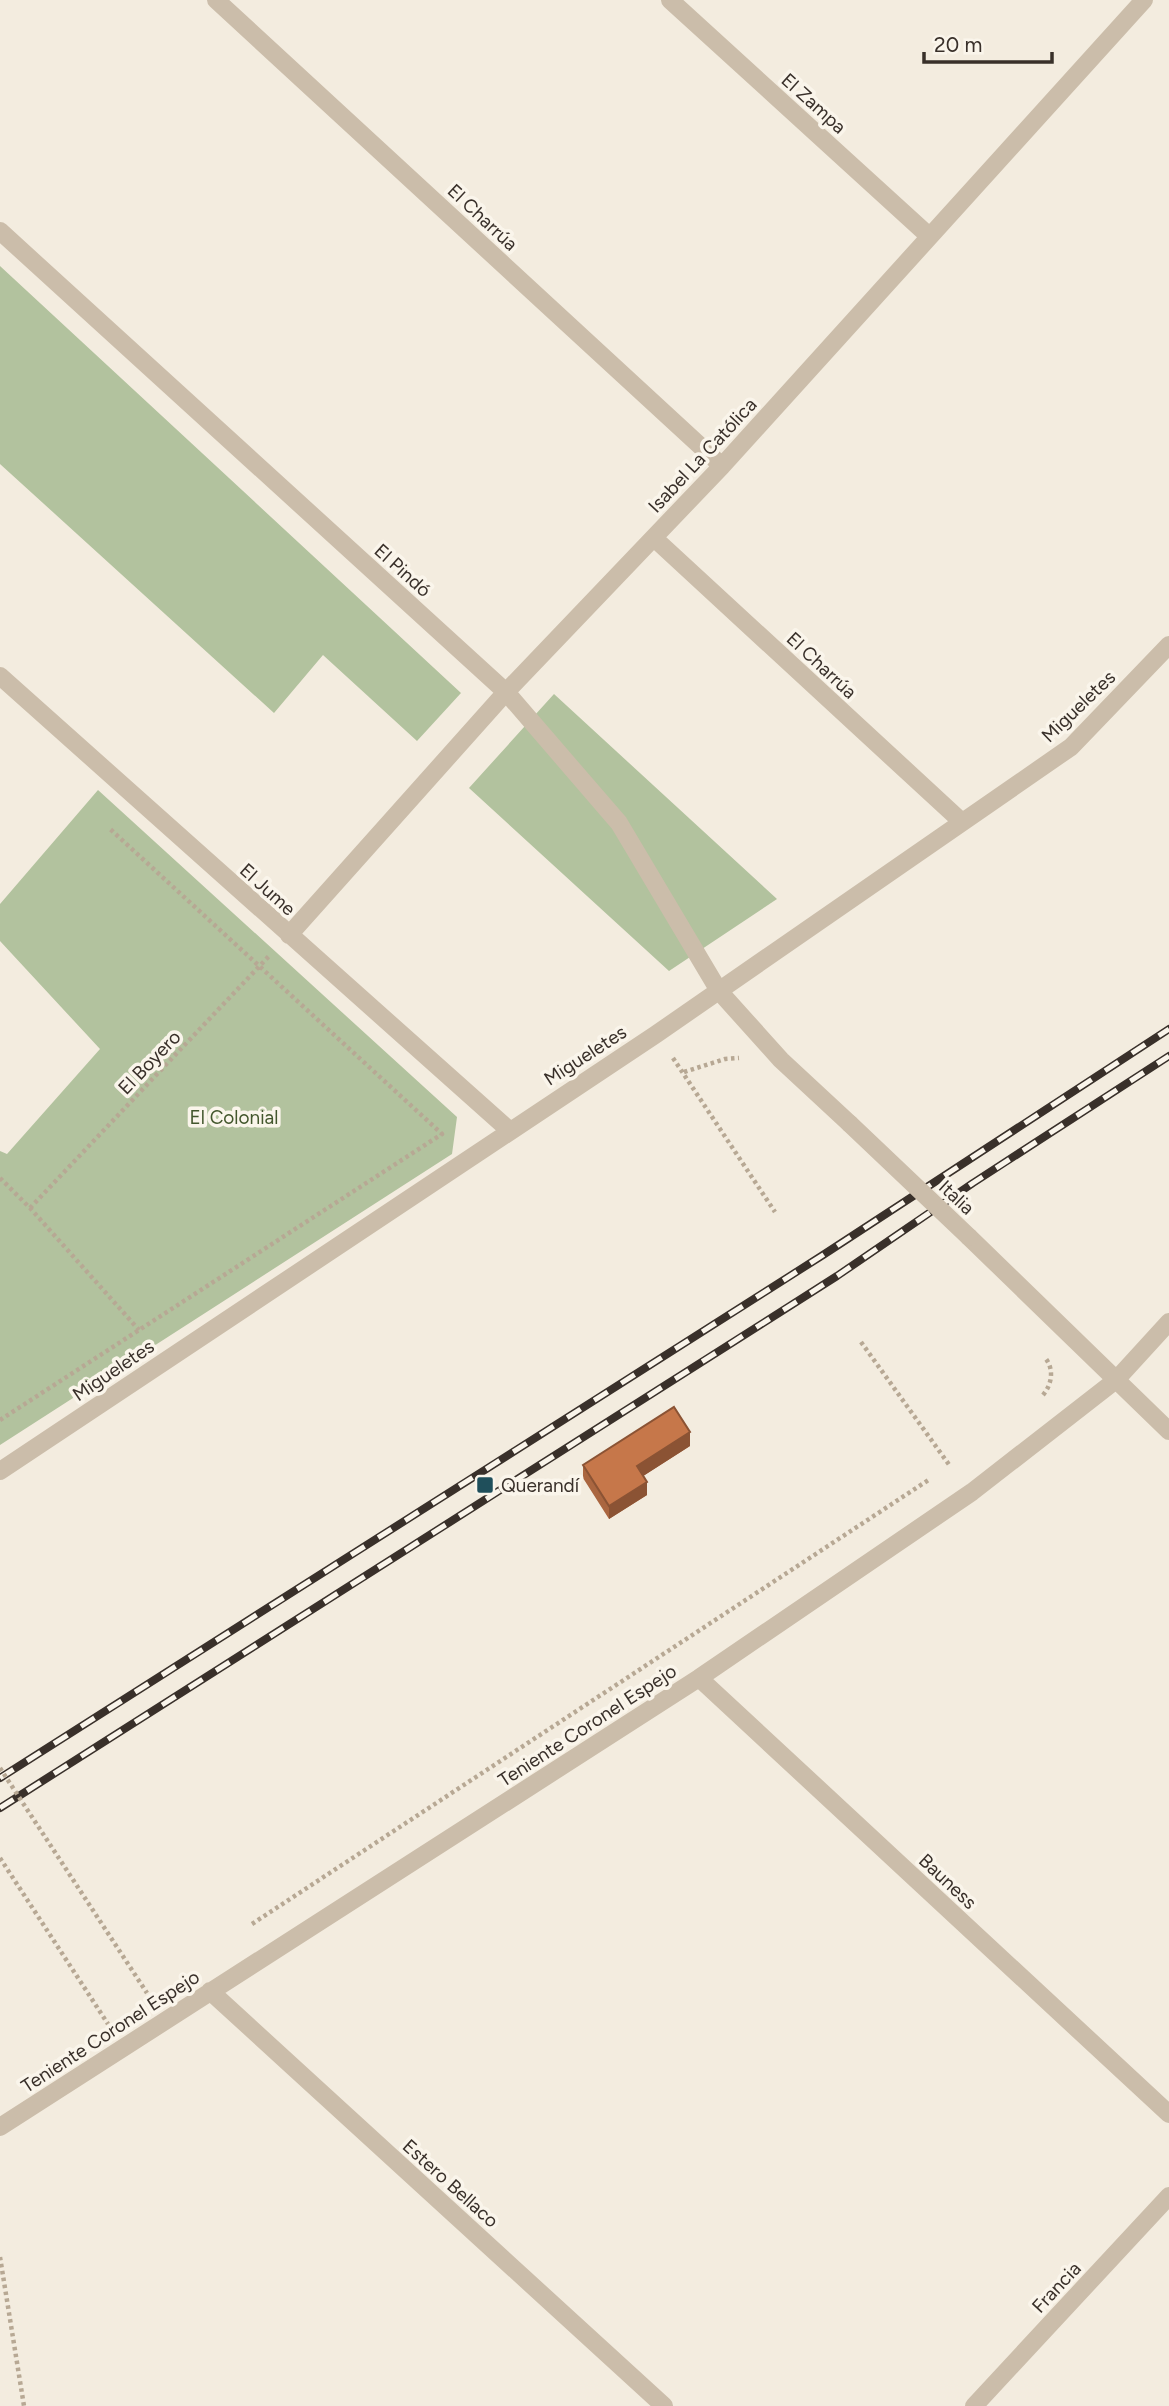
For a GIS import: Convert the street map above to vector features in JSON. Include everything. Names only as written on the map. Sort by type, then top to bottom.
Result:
[{"type":"street","name":"El Charrúa","points":[[216,0],[722,466]]},
{"type":"street","name":"El Zampa","points":[[670,0],[929,236]]},
{"type":"street","name":"Isabel La Católica","points":[[289,935],[506,692],[722,466],[1144,0]]},
{"type":"street","name":"El Pindó","points":[[0,231],[506,692],[619,823],[719,991]]},
{"type":"street","name":"El Charrúa","points":[[654,538],[962,821]]},
{"type":"street","name":"Migueletes","points":[[0,1471],[719,991],[1071,747],[1169,645]]},
{"type":"street","name":"El Jume","points":[[0,676],[509,1130]]},
{"type":"street","name":"Italia","points":[[719,991],[781,1060],[1169,1431]]},
{"type":"street","name":"Teniente Coronel Espejo","points":[[0,2127],[699,1678],[972,1492],[1116,1380],[1169,1322]]},
{"type":"street","name":"Bauness","points":[[699,1678],[1169,2114]]},
{"type":"street","name":"Estero Bellaco","points":[[210,1990],[664,2406]]},
{"type":"street","name":"Francia","points":[[974,2406],[1169,2196]]},
{"type":"path","points":[[0,1420],[442,1134],[108,828]]},
{"type":"path","name":"El Boyero","points":[[30,1208],[289,935]]},
{"type":"path","points":[[655,1034],[684,1072],[775,1212]]},
{"type":"path","points":[[0,1178],[139,1330]]},
{"type":"path","points":[[861,1342],[950,1466],[961,1458]]},
{"type":"path","points":[[1035,1401],[1046,1393],[1051,1381],[1051,1366],[1039,1350]]},
{"type":"path","points":[[252,1925],[938,1474]]},
{"type":"path","points":[[0,1768],[147,1993]]},
{"type":"path","points":[[0,1858],[105,2020],[116,2014]]},
{"type":"path","points":[[137,2000],[159,1986]]},
{"type":"path","points":[[0,2257],[24,2406]]},
{"type":"green space","points":[[0,266],[461,693],[417,741],[323,655],[274,713],[0,464]]},
{"type":"green space","points":[[554,694],[777,899],[669,971],[469,788]]},
{"type":"green space","name":"El Colonial","points":[[98,790],[457,1117],[452,1154],[0,1445],[0,1151],[7,1154],[100,1049],[0,941],[0,904]]},
{"type":"building","points":[[674,1407],[690,1432],[637,1466],[647,1482],[609,1506],[583,1465]]},
{"type":"railway","points":[[0,1778],[823,1255],[1169,1029]]},
{"type":"railway","points":[[0,1808],[837,1276],[973,1183],[1169,1056]]},
{"type":"place","name":"Querandí","points":[[485,1485]]}]
